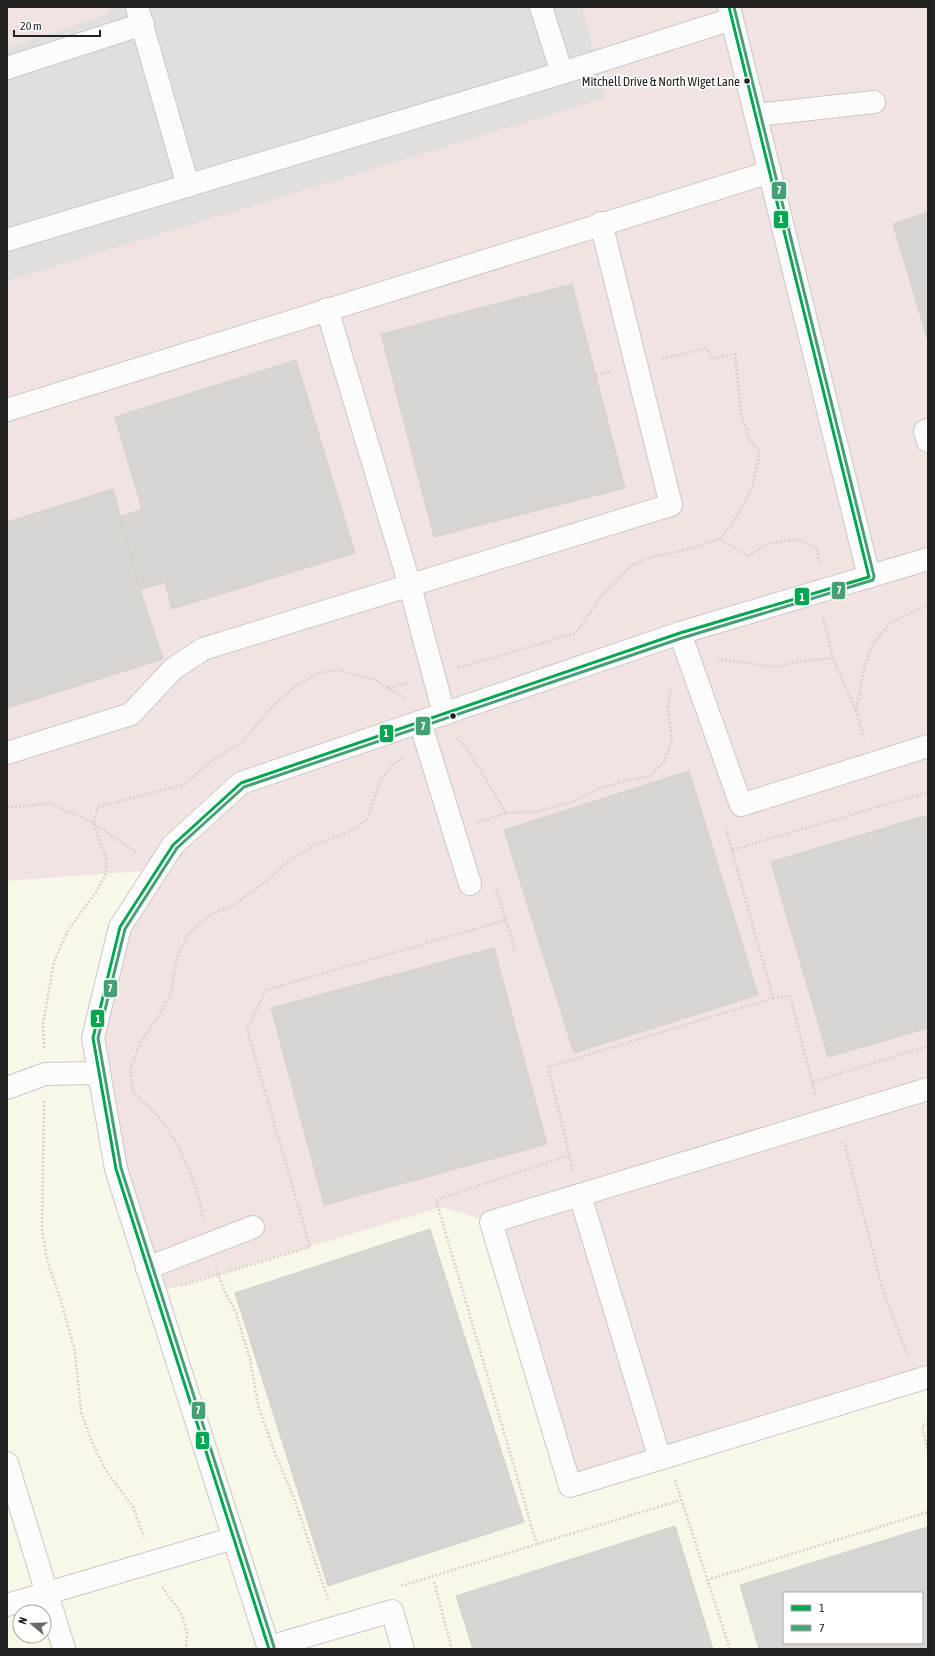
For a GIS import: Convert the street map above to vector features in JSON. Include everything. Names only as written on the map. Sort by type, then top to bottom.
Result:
[{"type":"street","points":[[541,7],[562,73]]},
{"type":"street","points":[[7,240],[562,73],[730,13],[869,577]]},
{"type":"street","points":[[7,68],[140,16],[164,106],[188,186]]},
{"type":"street","points":[[756,115],[874,102]]},
{"type":"street","points":[[7,410],[601,223],[770,172]]},
{"type":"street","points":[[7,753],[131,714],[173,669],[203,649],[671,505],[601,223]]},
{"type":"street","points":[[327,309],[410,586],[433,675],[433,718],[428,750],[470,884]]},
{"type":"street","points":[[928,430],[925,431],[928,441]]},
{"type":"street","points":[[403,1649],[392,1611],[269,1648],[116,1169],[93,1038],[120,927],[172,845],[241,783],[680,633],[928,559]]},
{"type":"street","points":[[680,633],[741,805],[928,746]]},
{"type":"street","points":[[7,1088],[45,1074],[99,1073]]},
{"type":"street","points":[[925,1378],[570,1486],[491,1222],[928,1089]]},
{"type":"street","points":[[580,1195],[663,1458]]},
{"type":"street","points":[[147,1268],[253,1228]]},
{"type":"street","points":[[7,1463],[64,1649]]},
{"type":"street","points":[[7,1604],[234,1538]]},
{"type":"path","points":[[388,688],[576,633],[602,595],[632,565],[652,557],[685,550],[720,539],[734,521],[752,488],[760,451],[750,441],[741,413],[735,354],[713,359],[706,348],[596,376]]},
{"type":"path","points":[[720,539],[748,556],[768,544],[796,539],[817,548],[824,622],[833,658],[856,711],[870,764]]},
{"type":"path","points":[[856,711],[864,669],[871,647],[890,623],[928,605]]},
{"type":"path","points":[[186,1649],[187,1632],[182,1613],[164,1591],[151,1562],[142,1527],[133,1507],[105,1470],[91,1440],[81,1412],[75,1351],[65,1313],[48,1263],[42,1231],[45,1074],[43,1024],[54,962],[67,932],[96,892],[106,874],[106,858],[94,822],[98,807],[185,784],[211,761],[242,742],[273,706],[298,684],[320,673],[339,670],[375,680],[433,718],[467,748],[506,812],[535,812],[569,803],[598,789],[625,781],[650,776],[664,762],[672,740],[668,709],[673,672],[713,659],[775,667],[802,661],[833,658]]},
{"type":"path","points":[[337,1627],[294,1498],[276,1456],[258,1405],[250,1359],[236,1313],[218,1274],[207,1245],[199,1199],[189,1169],[177,1144],[159,1118],[133,1092],[130,1070],[140,1042],[157,1019],[171,993],[177,956],[188,934],[210,915],[234,904],[267,881],[284,864],[315,845],[351,831],[367,820],[381,779],[394,762],[457,739]]},
{"type":"path","points":[[732,850],[928,792]]},
{"type":"path","points":[[7,808],[49,803],[94,822],[157,870]]},
{"type":"path","points":[[723,820],[773,998]]},
{"type":"path","points":[[155,1293],[310,1246],[247,1029],[266,990],[506,920]]},
{"type":"path","points":[[580,1195],[548,1067],[773,998],[790,996],[823,1121],[845,1145],[884,1294],[907,1354],[925,1378]]},
{"type":"path","points":[[812,1082],[928,1046]]},
{"type":"path","points":[[928,1424],[922,1426],[928,1452]]},
{"type":"path","points":[[663,1458],[681,1500],[730,1649]]},
{"type":"path","points":[[399,1587],[681,1500]]},
{"type":"path","points":[[707,1580],[928,1512]]},
{"type":"path","points":[[434,1582],[452,1649]]},
{"type":"shaded area","points":[[7,7],[928,7],[928,1382],[576,1486],[442,1207],[155,1293],[93,1038],[120,927],[156,870],[7,881]]},
{"type":"shaded area","points":[[109,7],[582,7],[605,98],[7,281],[7,48],[111,13]]},
{"type":"shaded area","points":[[157,870],[120,927],[93,1038],[155,1293],[442,1207],[491,1222],[570,1486],[928,1377],[928,1649],[7,1649],[7,881]]},
{"type":"building","points":[[928,212],[928,341],[893,224]]},
{"type":"building","points":[[572,284],[625,488],[434,537],[381,334]]},
{"type":"building","points":[[296,360],[355,553],[172,609],[165,582],[140,590],[120,517],[142,509],[115,417]]},
{"type":"building","points":[[113,489],[140,590],[163,659],[7,708],[7,522]]},
{"type":"building","points":[[689,771],[758,995],[574,1053],[504,830]]},
{"type":"building","points":[[928,815],[928,1028],[828,1057],[771,862]]},
{"type":"building","points":[[494,948],[547,1144],[324,1205],[271,1008]]},
{"type":"building","points":[[430,1229],[524,1522],[328,1586],[235,1293]]},
{"type":"building","points":[[675,1526],[713,1649],[473,1649],[456,1596]]},
{"type":"building","points":[[927,1527],[928,1649],[759,1649],[740,1585]]},
{"type":"transit line","name":"1","points":[[269,1649],[116,1169],[93,1038],[120,927],[173,845],[241,783],[680,633],[869,577],[729,7]]},
{"type":"transit line","name":"7","points":[[274,1647],[121,1168],[98,1038],[125,929],[177,848],[244,787],[682,638],[873,580],[874,576],[734,7]]},
{"type":"place","name":"Mitchell Drive & North Wiget Lane","points":[[747,81]]}]
